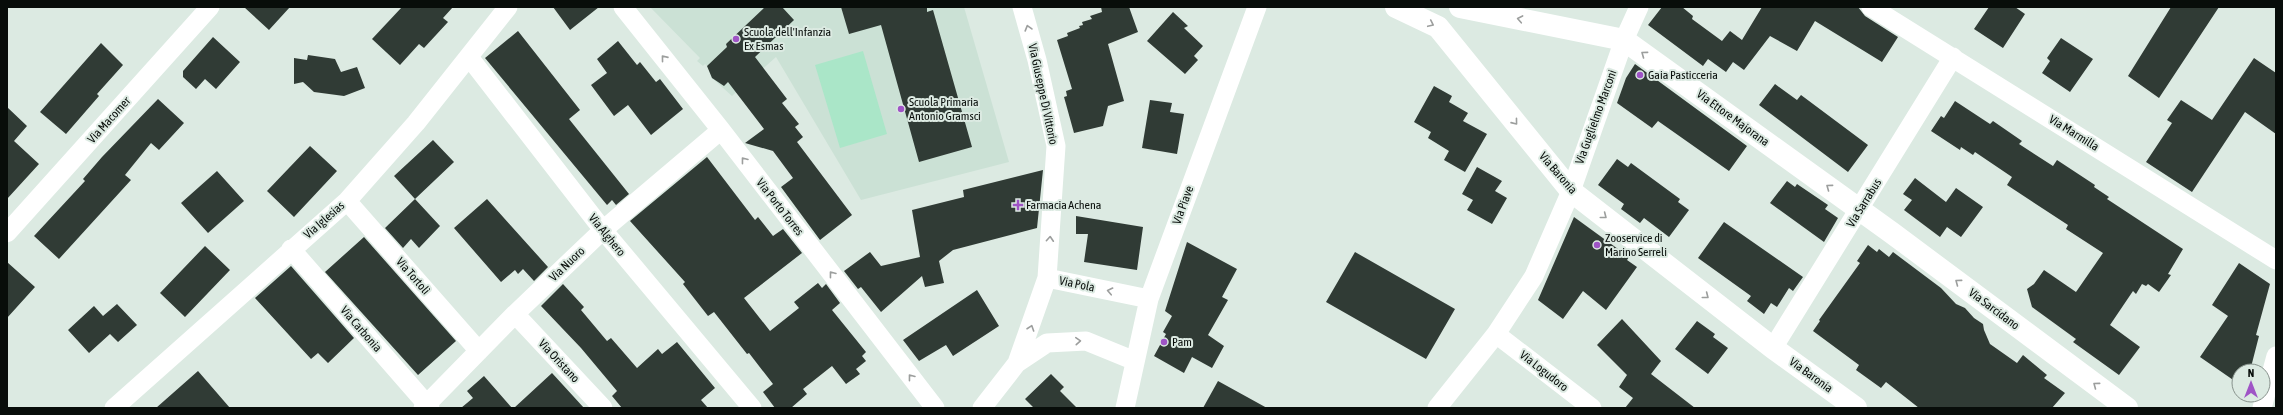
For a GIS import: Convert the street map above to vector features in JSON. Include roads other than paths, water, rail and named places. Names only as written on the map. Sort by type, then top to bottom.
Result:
[{"type":"street","name":"Via Macomer","points":[[7,233],[210,7]]},
{"type":"street","name":"Via Iglesias","points":[[114,408],[291,249],[347,201],[416,123],[508,7]]},
{"type":"street","name":"Via Porto Torres","points":[[623,7],[721,130],[935,408]]},
{"type":"street","name":"Via Giuseppe Di Vittorio","points":[[1022,7],[1037,60],[1056,146],[1047,278]]},
{"type":"street","name":"Via Piave","points":[[1125,408],[1149,299],[1257,7]]},
{"type":"street","name":"Via Baronia","points":[[1396,7],[1438,27],[1571,191],[1773,348],[1856,408]]},
{"type":"street","name":"Via Ettore Majorana","points":[[1460,7],[1624,40],[1860,210]]},
{"type":"street","name":"Via Guglielmo Marconi","points":[[1437,408],[1496,334],[1534,276],[1571,191],[1624,40],[1639,7]]},
{"type":"street","name":"Via Marmilla","points":[[1871,7],[2276,260]]},
{"type":"street","name":"Via Alghero","points":[[469,57],[603,230],[752,408]]},
{"type":"street","name":"Via Sarrabus","points":[[1773,348],[1860,210],[1953,57]]},
{"type":"street","name":"Via Nuoro","points":[[426,407],[515,314],[603,230],[721,130]]},
{"type":"street","name":"Via Tortolì","points":[[347,201],[479,351]]},
{"type":"street","name":"Via Sarcidano","points":[[1860,210],[2127,408]]},
{"type":"street","name":"Via Carbonia","points":[[291,249],[426,407]]},
{"type":"street","name":"Via Pola","points":[[982,408],[1017,363],[1047,278],[1149,299]]},
{"type":"street","name":"Via Oristano","points":[[515,314],[603,408]]},
{"type":"street","name":"Via Logudoro","points":[[1496,334],[1592,408]]},
{"type":"street","name":"Via Pola","points":[[1017,363],[1047,343],[1086,341],[1136,361]]},
{"type":"street","points":[[2262,408],[2276,356]]},
{"type":"place","name":"Scuola dell'Infanzia Ex Esmas","points":[[736,39]]},
{"type":"place","name":"Gaia Pasticceria","points":[[1640,75]]},
{"type":"place","name":"Scuola Primaria Antonio Gramsci","points":[[901,109]]},
{"type":"place","name":"Farmacia Achena","points":[[1018,205]]},
{"type":"place","name":"Zooservice di Marino Serreli","points":[[1597,245]]},
{"type":"place","name":"Pam","points":[[1164,342]]}]
